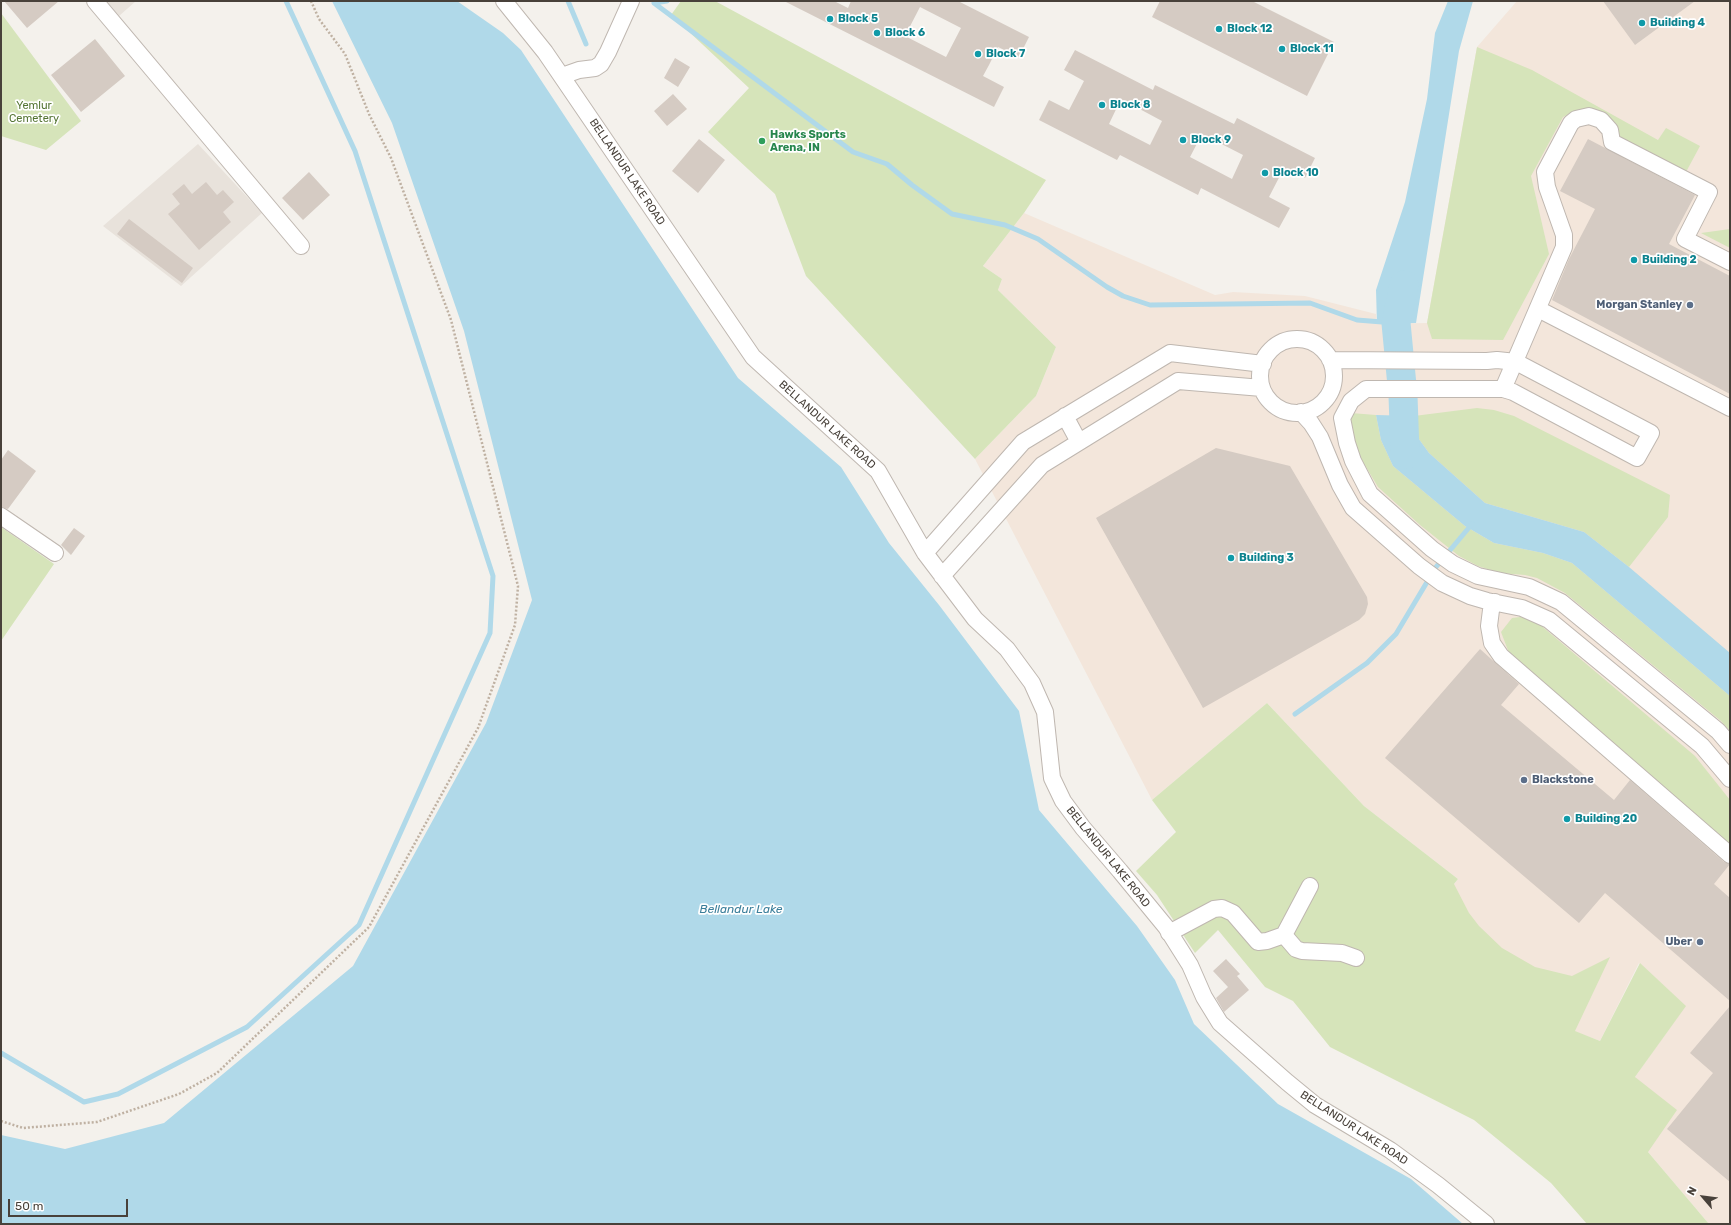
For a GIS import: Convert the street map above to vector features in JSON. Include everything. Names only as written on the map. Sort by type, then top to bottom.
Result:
[{"type":"street","points":[[95,1],[300,246]]},
{"type":"street","name":"BELLANDUR LAKE ROAD","points":[[504,1],[546,52],[753,357],[878,471],[925,553],[975,619],[1007,648],[1032,684],[1045,712],[1052,778],[1063,801],[1083,828],[1170,933],[1190,965],[1204,997],[1220,1023],[1315,1105],[1390,1150],[1438,1185],[1486,1224]]},
{"type":"street","points":[[562,76],[579,70],[595,68],[601,64],[631,1]]},
{"type":"street","points":[[1503,389],[1562,255],[1565,239],[1547,186],[1545,172],[1571,123],[1582,117],[1601,120],[1610,130],[1612,142],[1709,192],[1685,238],[1730,262]]},
{"type":"street","points":[[1538,309],[1730,408]]},
{"type":"street","points":[[1292,339],[1302,339],[1312,342],[1320,346],[1330,360],[1334,373],[1330,392],[1317,406],[1300,412],[1289,412],[1280,408],[1266,396],[1260,379],[1262,364],[1274,346],[1292,339]]},
{"type":"street","points":[[925,553],[1023,442],[1170,353],[1262,364]]},
{"type":"street","points":[[1200,356],[1200,383]]},
{"type":"street","points":[[1330,360],[1497,360],[1515,362],[1651,433],[1637,458],[1513,392],[1503,389],[1366,389],[1350,403],[1342,418],[1347,443],[1359,476],[1370,494],[1432,549],[1463,570],[1492,580],[1529,588],[1560,602],[1718,731],[1730,745]]},
{"type":"street","points":[[942,576],[1042,465],[1178,382],[1262,388]]},
{"type":"street","points":[[1330,392],[1350,403]]},
{"type":"street","points":[[1300,412],[1311,423],[1320,437],[1340,485],[1353,508],[1430,575],[1454,589],[1470,596],[1522,608],[1549,620],[1702,746],[1730,779]]},
{"type":"street","points":[[1065,416],[1079,442]]},
{"type":"street","points":[[1,516],[55,553]]},
{"type":"street","points":[[1494,602],[1490,614],[1489,626],[1492,642],[1501,656],[1730,855]]},
{"type":"street","points":[[1170,933],[1214,909],[1222,908],[1233,913],[1258,942],[1267,941],[1284,935],[1310,886]]},
{"type":"street","points":[[1284,935],[1296,949],[1302,951],[1342,953],[1356,958]]},
{"type":"path","points":[[1,1121],[23,1128],[97,1122],[179,1094],[217,1073],[369,927],[478,728],[515,625],[518,586],[450,320],[391,158],[369,114],[345,54],[319,19],[311,1]]},
{"type":"shaded area","points":[[107,1],[136,1],[119,16]]},
{"type":"shaded area","points":[[1517,1],[1730,1],[1730,1224],[1709,1224],[1648,1152],[1635,1077],[1685,1006],[1639,963],[1600,1041],[1531,1015],[1330,1047],[1458,879],[1364,806],[1267,703],[1152,800],[975,459],[1036,396],[1056,347],[998,290],[1002,279],[983,266],[1024,213],[1215,295],[1233,292],[1305,296],[1376,314],[1377,324],[1427,323],[1477,47]]},
{"type":"shaded area","points":[[198,144],[262,213],[181,286],[103,226]]},
{"type":"green space","points":[[681,1],[715,1],[1046,180],[1024,213],[983,266],[1002,279],[998,290],[1056,347],[1036,396],[975,459],[806,276],[775,194],[708,132],[749,88],[671,15]]},
{"type":"green space","name":"Yemlur Cemetery","points":[[1,13],[81,121],[46,150],[1,136]]},
{"type":"green space","points":[[1477,47],[1532,70],[1658,140],[1666,128],[1700,146],[1686,172],[1571,113],[1563,117],[1531,176],[1549,254],[1503,340],[1432,339],[1427,323]]},
{"type":"green space","points":[[1730,229],[1730,248],[1701,233]]},
{"type":"green space","points":[[1477,408],[1494,410],[1514,416],[1670,495],[1668,517],[1629,567],[1584,532],[1485,503],[1429,453],[1416,435],[1414,416]]},
{"type":"green space","points":[[1351,413],[1376,415],[1381,440],[1393,466],[1465,526],[1494,543],[1543,553],[1572,563],[1730,696],[1730,731],[1721,721],[1565,593],[1537,578],[1525,575],[1500,573],[1478,566],[1459,556],[1420,525],[1378,487],[1357,452],[1349,422]]},
{"type":"green space","points":[[1,527],[54,564],[1,641]]},
{"type":"green space","points":[[1512,618],[1527,618],[1538,623],[1695,756],[1730,800],[1730,848],[1509,653],[1501,632]]},
{"type":"green space","points":[[1267,703],[1364,806],[1458,879],[1454,884],[1469,913],[1479,926],[1502,948],[1535,967],[1572,976],[1610,957],[1575,1031],[1600,1041],[1640,963],[1686,1006],[1635,1077],[1677,1110],[1648,1152],[1709,1224],[1587,1224],[1551,1183],[1474,1120],[1330,1047],[1293,1001],[1265,987],[1218,930],[1195,953],[1157,895],[1136,871],[1176,832],[1152,800]]},
{"type":"water","name":"Bellandur Lake","points":[[332,1],[457,1],[503,33],[521,50],[738,378],[841,467],[889,543],[939,605],[1019,711],[1039,810],[1137,926],[1175,980],[1194,1024],[1278,1104],[1411,1179],[1463,1224],[1,1224],[1,1135],[65,1149],[164,1123],[353,966],[486,723],[532,600],[464,331],[392,123]]},
{"type":"water","points":[[1448,1],[1473,1],[1459,51],[1416,323],[1377,324],[1376,290],[1405,202],[1427,99],[1435,33]]},
{"type":"water","points":[[1376,415],[1414,416],[1416,435],[1429,453],[1485,503],[1584,532],[1629,567],[1730,653],[1730,696],[1572,563],[1543,553],[1494,543],[1465,526],[1393,466],[1381,440]]},
{"type":"building","points":[[4,1],[59,1],[27,28]]},
{"type":"building","points":[[784,1],[834,1],[848,8],[851,1],[958,1],[1029,37],[1019,57],[998,47],[983,76],[1004,87],[994,107]],"holes":[[[920,7],[961,28],[946,57],[905,36]]]},
{"type":"building","points":[[1160,1],[1252,1],[1334,42],[1307,96],[1152,17]]},
{"type":"building","name":"Building 4","points":[[1603,1],[1695,1],[1635,45]]},
{"type":"building","points":[[95,39],[125,76],[81,112],[51,75]]},
{"type":"building","points":[[1075,50],[1153,90],[1155,85],[1234,124],[1237,118],[1315,158],[1305,178],[1284,168],[1269,197],[1290,208],[1279,228],[1201,188],[1198,195],[1120,155],[1117,160],[1039,120],[1049,100],[1069,110],[1084,81],[1064,70]],"holes":[[[1121,99],[1162,121],[1150,145],[1109,124]],[[1202,134],[1243,155],[1232,179],[1190,157]]]},
{"type":"building","points":[[675,58],[690,67],[678,87],[664,78]]},
{"type":"building","points":[[673,94],[687,109],[667,126],[654,111]]},
{"type":"building","points":[[699,139],[725,160],[698,193],[672,171]]},
{"type":"building","name":"Building 2","points":[[1588,139],[1695,195],[1669,244],[1730,276],[1730,394],[1552,300],[1569,259],[1595,209],[1560,191]]},
{"type":"building","points":[[309,172],[330,195],[303,220],[282,198]]},
{"type":"building","points":[[206,182],[217,195],[223,190],[234,202],[223,212],[231,222],[199,250],[168,214],[180,204],[172,194],[184,184],[192,194]]},
{"type":"building","points":[[129,219],[193,268],[182,283],[117,234]]},
{"type":"building","name":"Building 3","points":[[1216,448],[1290,466],[1367,597],[1368,604],[1365,614],[1359,620],[1203,708],[1096,518]]},
{"type":"building","points":[[8,450],[36,471],[8,509],[1,507],[1,460]]},
{"type":"building","points":[[74,528],[85,536],[71,555],[61,545]]},
{"type":"building","name":"Building 20","points":[[1480,649],[1519,684],[1501,705],[1614,800],[1630,780],[1724,862],[1730,864],[1714,884],[1730,898],[1730,1001],[1605,893],[1579,923],[1385,758]]},
{"type":"building","points":[[1226,959],[1240,974],[1237,976],[1249,990],[1224,1012],[1216,998],[1228,987],[1213,971]]},
{"type":"building","points":[[1730,1006],[1730,1182],[1667,1129],[1713,1073],[1690,1053]]},
{"type":"waterway","points":[[1,1053],[84,1102],[118,1094],[247,1027],[359,925],[490,633],[493,576],[355,151],[286,1]]},
{"type":"waterway","points":[[568,1],[586,44]]},
{"type":"waterway","points":[[654,3],[667,1]]},
{"type":"waterway","points":[[654,3],[853,152],[887,164],[912,185],[952,214],[1005,225],[1038,239],[1107,287],[1123,296],[1150,305],[1310,303],[1357,320],[1382,322]]},
{"type":"waterway","points":[[1404,285],[1396,323],[1403,396],[1405,452],[1407,454]]},
{"type":"waterway","points":[[1295,714],[1367,663],[1396,634],[1436,567],[1472,524]]},
{"type":"place","name":"Block 5","points":[[830,19]]},
{"type":"place","name":"Building 4","points":[[1642,23]]},
{"type":"place","name":"Block 12","points":[[1219,29]]},
{"type":"place","name":"Block 6","points":[[877,33]]},
{"type":"place","name":"Block 11","points":[[1282,49]]},
{"type":"place","name":"Block 7","points":[[978,54]]},
{"type":"place","name":"Block 8","points":[[1102,105]]},
{"type":"place","name":"Block 9","points":[[1183,140]]},
{"type":"place","name":"Hawks Sports Arena, IN","points":[[762,141]]},
{"type":"place","name":"Block 10","points":[[1265,173]]},
{"type":"place","name":"Building 2","points":[[1634,260]]},
{"type":"place","name":"Morgan Stanley","points":[[1690,305]]},
{"type":"place","name":"Building 3","points":[[1231,558]]},
{"type":"place","name":"Blackstone","points":[[1524,780]]},
{"type":"place","name":"Building 20","points":[[1567,819]]},
{"type":"place","name":"Uber","points":[[1700,942]]}]
